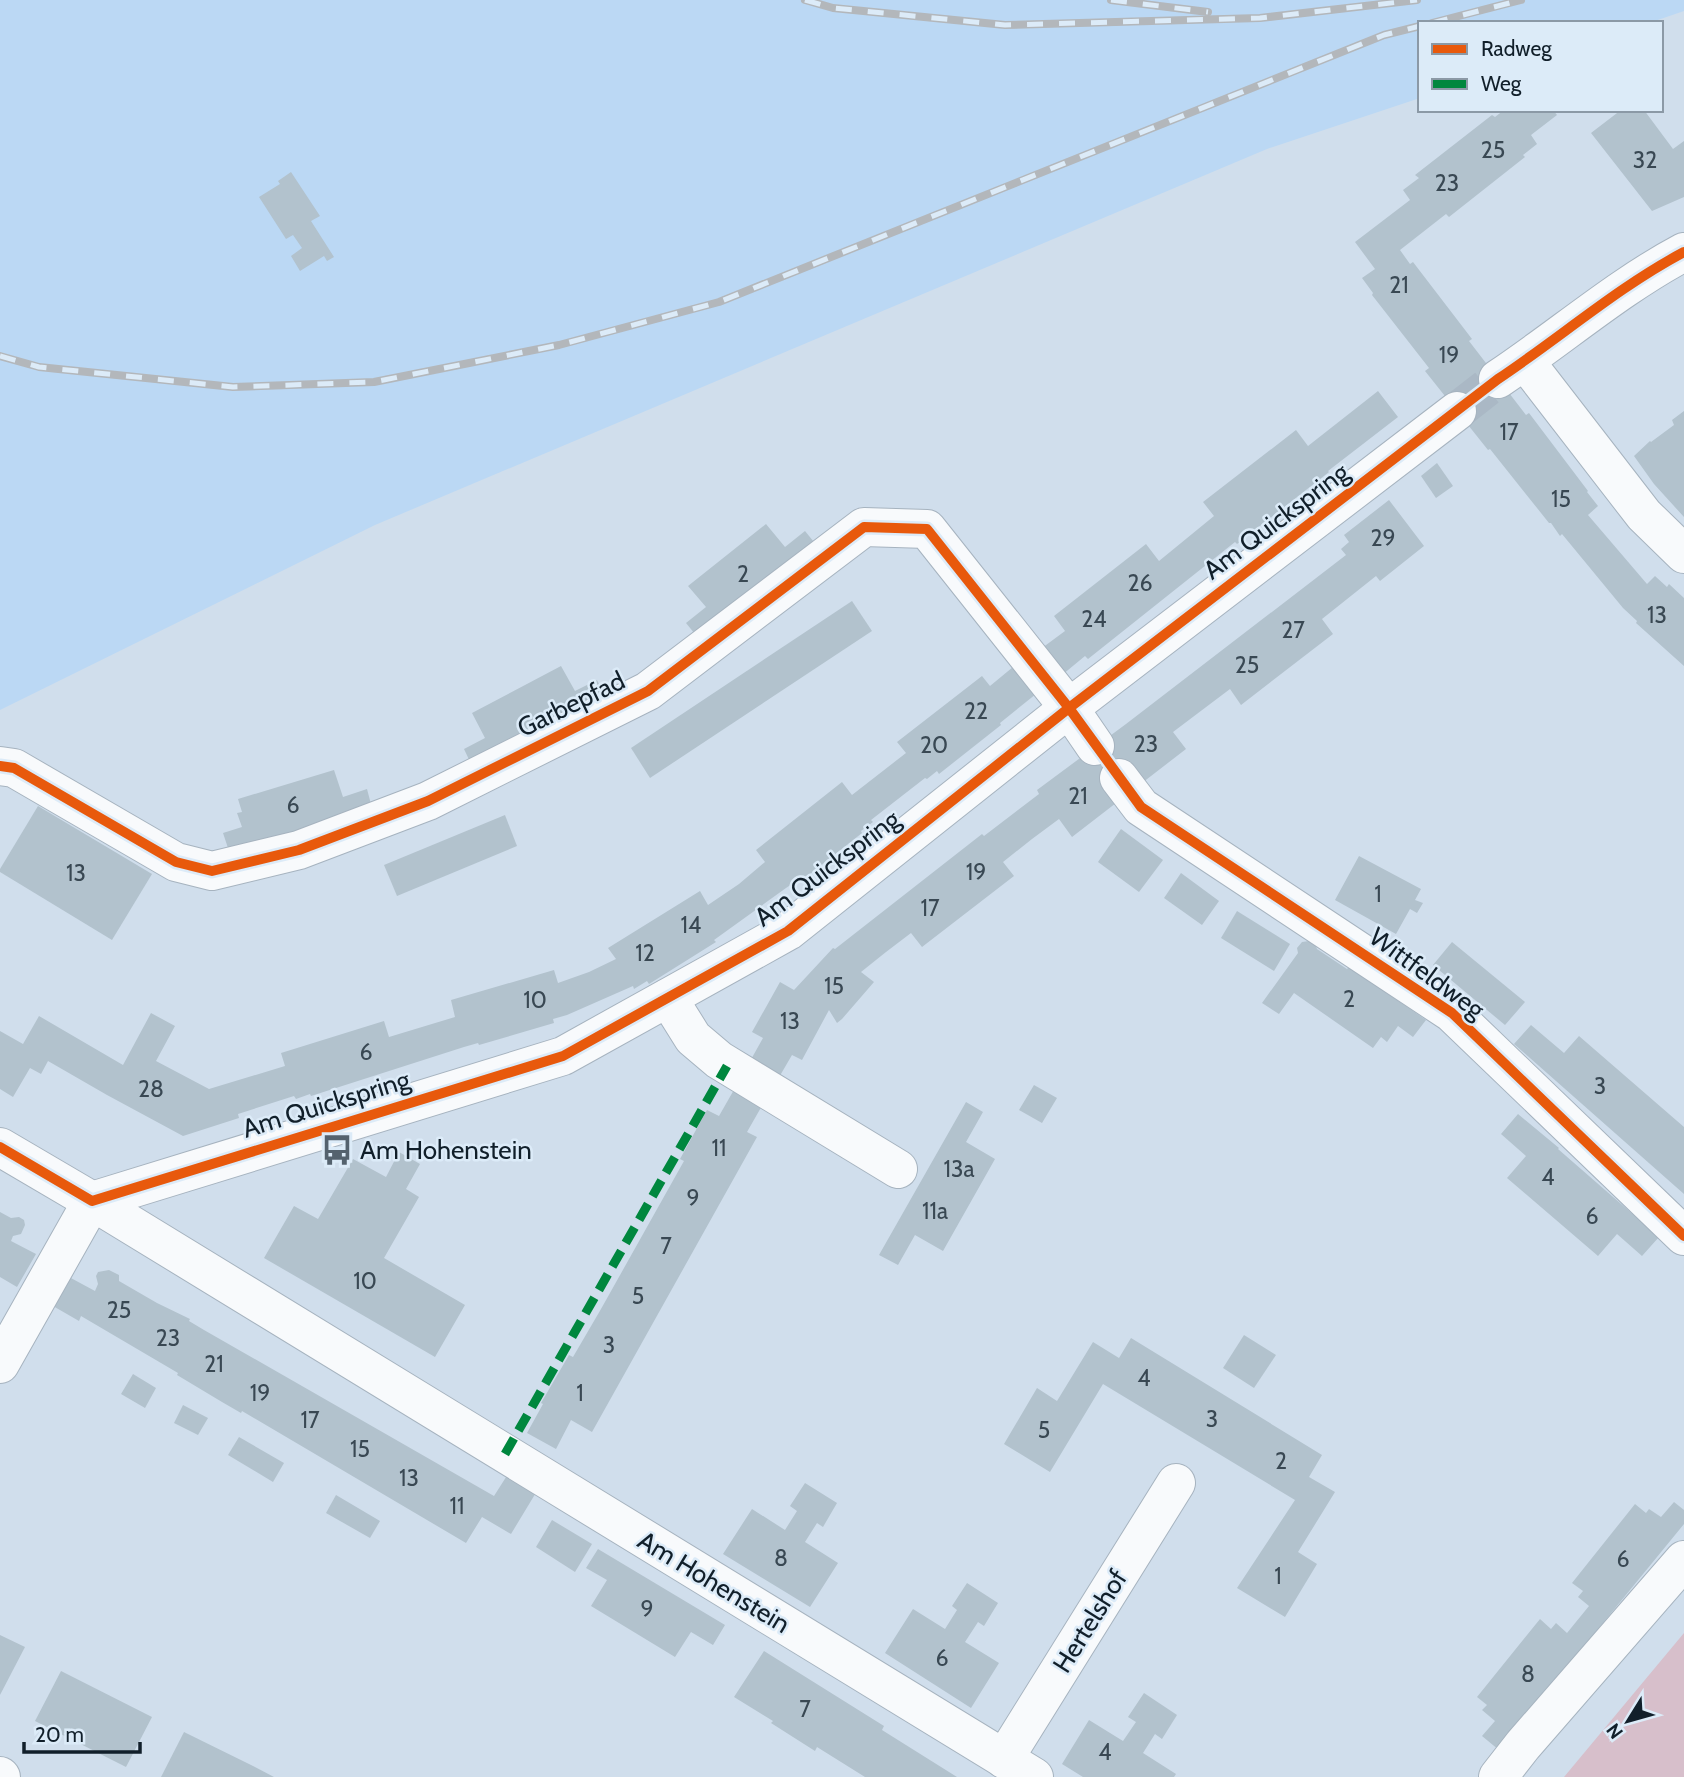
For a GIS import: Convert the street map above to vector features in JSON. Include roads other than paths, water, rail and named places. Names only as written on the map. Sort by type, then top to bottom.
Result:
[{"type":"street","points":[[1684,252],[1630,284],[1511,370],[1644,515],[1684,554]]},
{"type":"street","name":"Am Quickspring","points":[[92,1201],[563,1056],[788,931],[1069,708],[1457,411]]},
{"type":"street","name":"Garbepfad","points":[[0,766],[14,768],[176,862],[212,871],[299,850],[428,801],[648,691],[864,527],[927,529],[1069,708]]},
{"type":"street","points":[[1069,708],[1095,746]]},
{"type":"street","name":"Wittfeldweg","points":[[1119,778],[1141,807],[1452,1013],[1684,1236]]},
{"type":"street","points":[[668,998],[693,1038],[719,1060],[898,1169]]},
{"type":"street","name":"Am Hohenstein","points":[[0,1147],[1019,1768]]},
{"type":"street","points":[[0,1364],[92,1201]]},
{"type":"street","name":"Hertelshof","points":[[1019,1768],[1176,1483]]},
{"type":"street","points":[[1498,1777],[1684,1560]]},
{"type":"tunnel","points":[[1457,411],[1498,379]]},
{"type":"railway","points":[[805,0],[833,8],[1005,25],[1260,18],[1417,0]]},
{"type":"railway","points":[[1111,0],[1208,12]]},
{"type":"railway","points":[[1440,21],[1521,0]]},
{"type":"railway","points":[[0,356],[39,367],[233,387],[374,382],[559,345],[719,302],[1384,35],[1418,26]]},
{"type":"place","name":"Am Hohenstein","points":[[337,1150]]}]
